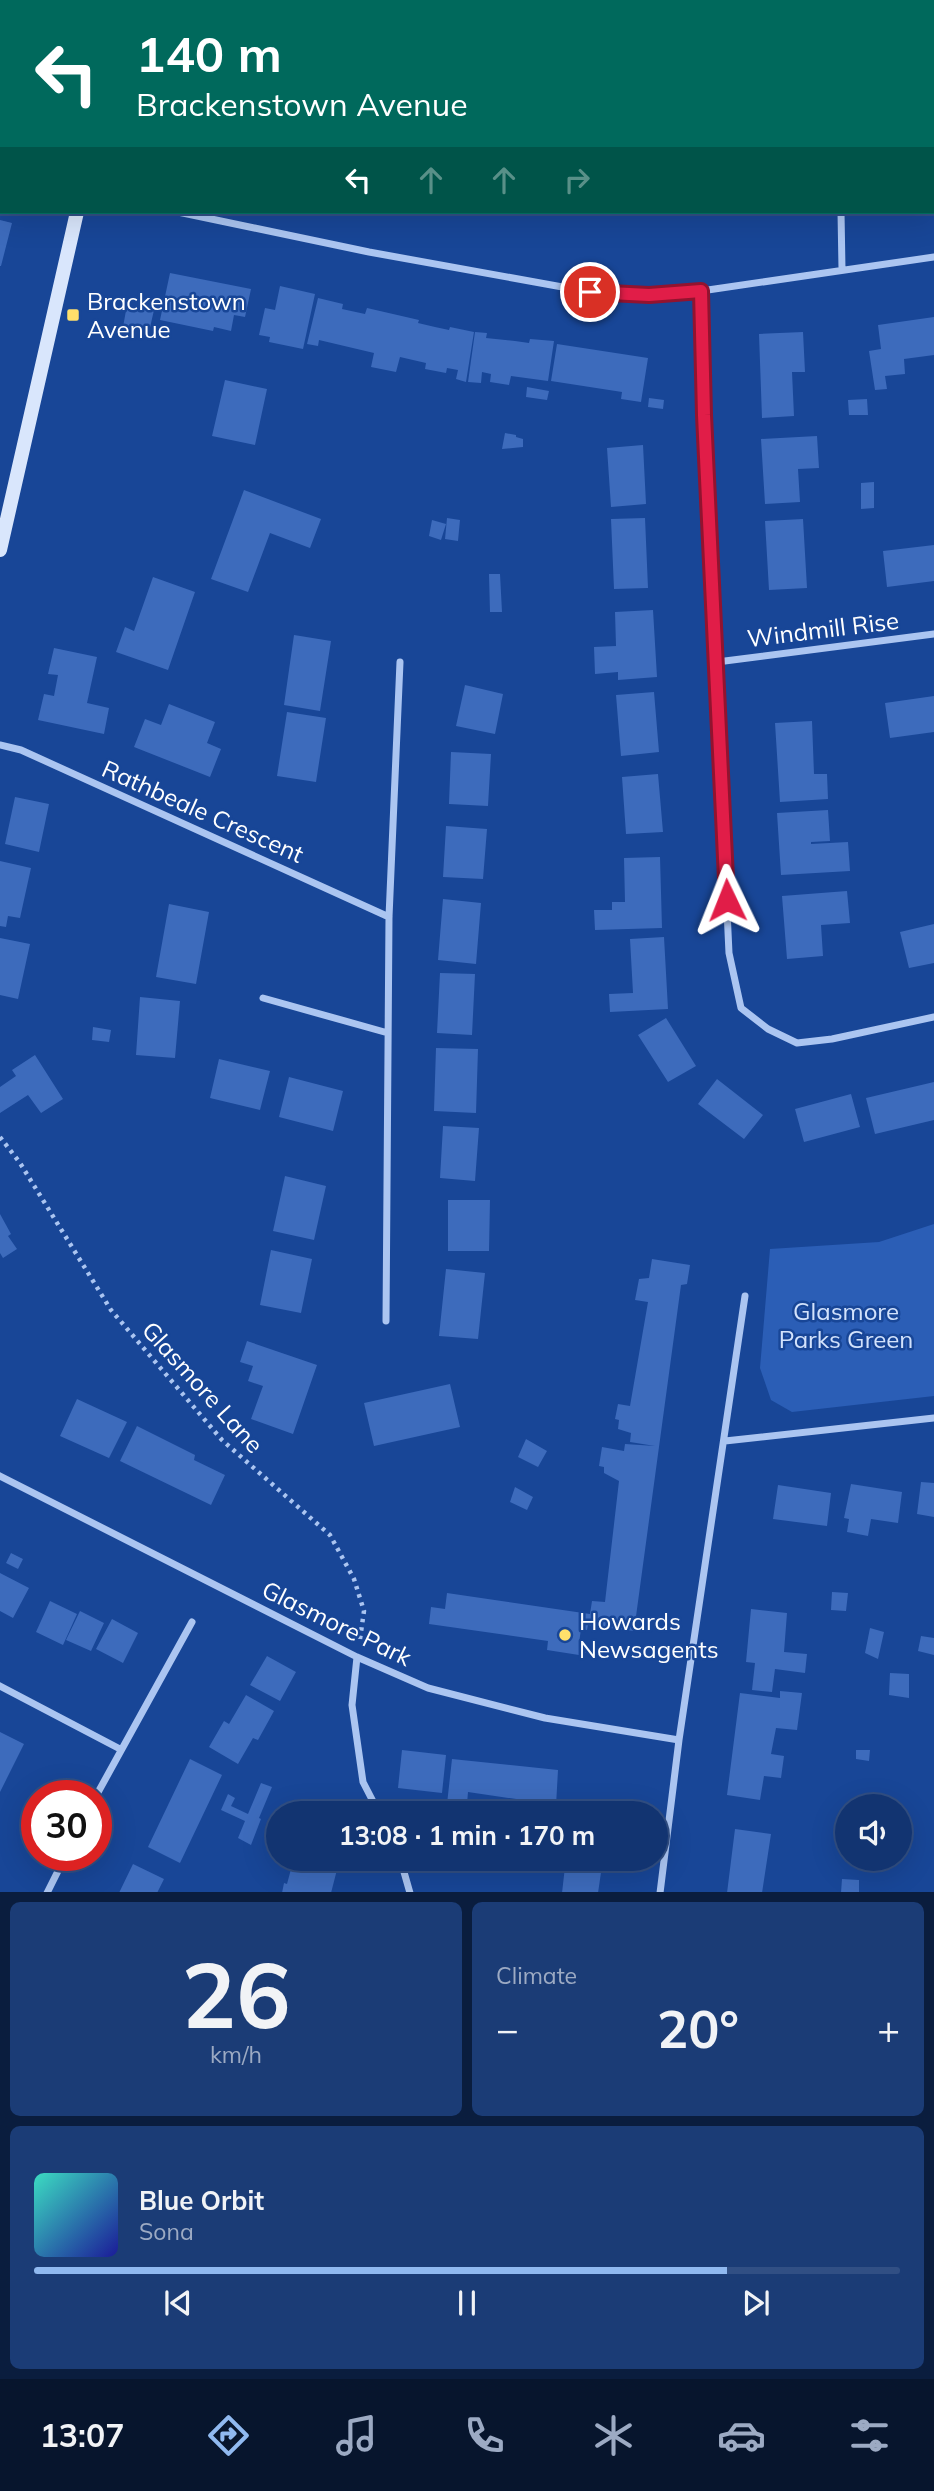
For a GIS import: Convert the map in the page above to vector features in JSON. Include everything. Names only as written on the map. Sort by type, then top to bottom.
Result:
[{"type":"main road","points":[[0,550],[77,214]]},
{"type":"street","points":[[187,214],[369,253],[590,292],[649,295],[701,291],[934,257]]},
{"type":"street","points":[[841,214],[842,270]]},
{"type":"street","points":[[701,291],[704,415],[729,953],[741,1007],[768,1029],[797,1043],[832,1039],[934,1017]]},
{"type":"street","name":"Windmill Rise","points":[[717,662],[934,634]]},
{"type":"street","points":[[386,1321],[389,917],[400,662]]},
{"type":"street","name":"Rathbeale Crescent","points":[[0,745],[21,750],[389,917]]},
{"type":"street","points":[[263,998],[388,1032]]},
{"type":"street","points":[[660,1892],[679,1740],[725,1441],[744,1296]]},
{"type":"street","points":[[725,1441],[934,1418]]},
{"type":"street","name":"Glasmore Park","points":[[0,1476],[357,1657],[428,1688],[545,1718],[679,1740]]},
{"type":"street","points":[[104,1780],[191,1622]]},
{"type":"street","points":[[357,1657],[352,1705],[363,1782],[373,1801]]},
{"type":"street","points":[[0,1686],[120,1749]]},
{"type":"street","points":[[47,1892],[58,1871]]},
{"type":"street","points":[[404,1871],[410,1892]]},
{"type":"path","name":"Glasmore Lane","points":[[0,1137],[20,1163],[111,1310],[222,1440],[330,1535],[354,1579],[364,1611],[357,1657]]},
{"type":"green space","name":"Glasmore Parks Green","points":[[934,1224],[934,1396],[792,1412],[771,1400],[760,1368],[770,1249],[879,1242]]},
{"type":"building","points":[[0,220],[12,223],[1,266],[0,266]]},
{"type":"building","points":[[170,273],[251,289],[245,317],[234,315],[231,331],[214,327],[213,331],[160,320]]},
{"type":"building","points":[[280,286],[315,294],[303,349],[269,342],[270,337],[259,335],[265,308],[275,310]]},
{"type":"building","points":[[318,298],[343,304],[342,309],[365,314],[367,308],[419,320],[418,323],[435,327],[474,332],[466,382],[456,379],[458,370],[447,368],[446,373],[425,369],[426,363],[400,357],[396,372],[371,367],[374,353],[319,340],[318,346],[307,344]]},
{"type":"building","points":[[127,305],[154,310],[149,332],[123,327]]},
{"type":"building","points":[[934,317],[934,355],[904,359],[905,374],[885,376],[887,389],[875,390],[869,351],[881,349],[878,325]]},
{"type":"building","points":[[475,332],[487,333],[486,338],[529,343],[530,339],[554,341],[548,381],[511,376],[509,385],[490,382],[491,374],[482,372],[481,383],[468,382]]},
{"type":"building","points":[[803,332],[805,372],[792,372],[794,416],[762,418],[759,334]]},
{"type":"building","points":[[557,344],[648,358],[641,402],[621,399],[622,392],[551,381]]},
{"type":"building","points":[[225,380],[267,389],[255,445],[212,436]]},
{"type":"building","points":[[527,387],[549,391],[547,400],[526,397]]},
{"type":"building","points":[[649,398],[664,400],[663,409],[648,407]]},
{"type":"building","points":[[867,399],[868,415],[849,415],[848,400]]},
{"type":"building","points":[[505,433],[523,439],[523,447],[502,449]]},
{"type":"building","points":[[817,436],[819,468],[798,469],[800,502],[765,504],[761,439]]},
{"type":"building","points":[[643,445],[646,504],[611,507],[607,448]]},
{"type":"building","points":[[874,482],[874,508],[861,509],[861,483]]},
{"type":"building","points":[[244,490],[321,519],[310,548],[270,533],[248,592],[211,579]]},
{"type":"building","points":[[447,518],[460,520],[458,541],[445,539]]},
{"type":"building","points":[[645,518],[648,588],[614,589],[611,519]]},
{"type":"building","points":[[803,519],[807,588],[769,590],[765,521]]},
{"type":"building","points":[[432,520],[446,524],[441,540],[429,536]]},
{"type":"building","points":[[934,545],[934,581],[887,587],[883,551]]},
{"type":"building","points":[[489,574],[500,574],[502,612],[490,612]]},
{"type":"building","points":[[153,577],[195,592],[168,670],[116,652],[125,627],[134,631]]},
{"type":"building","points":[[653,610],[657,677],[618,680],[618,672],[595,674],[594,647],[616,646],[615,612]]},
{"type":"building","points":[[294,635],[331,641],[320,711],[284,705]]},
{"type":"building","points":[[54,648],[97,657],[87,703],[109,708],[104,734],[38,720],[44,694],[54,696],[58,675],[48,674]]},
{"type":"building","points":[[465,685],[503,694],[495,734],[456,726]]},
{"type":"building","points":[[654,692],[659,752],[621,756],[616,695]]},
{"type":"building","points":[[934,696],[934,732],[890,738],[885,703]]},
{"type":"building","points":[[169,704],[215,722],[207,743],[221,749],[210,777],[134,747],[145,719],[161,725]]},
{"type":"building","points":[[287,712],[326,718],[316,782],[277,776]]},
{"type":"building","points":[[812,721],[814,774],[827,774],[828,799],[780,802],[775,723]]},
{"type":"building","points":[[451,752],[491,754],[488,806],[449,804]]},
{"type":"building","points":[[658,774],[663,832],[626,834],[622,777]]},
{"type":"building","points":[[15,797],[49,804],[39,852],[5,844]]},
{"type":"building","points":[[828,810],[830,841],[811,844],[848,842],[850,871],[781,875],[777,813]]},
{"type":"building","points":[[446,826],[487,829],[483,879],[443,877]]},
{"type":"building","points":[[660,857],[662,928],[595,930],[594,910],[612,910],[612,902],[625,902],[624,858]]},
{"type":"building","points":[[0,861],[31,868],[20,918],[8,916],[6,927],[0,926]]},
{"type":"building","points":[[847,891],[850,923],[821,925],[823,956],[787,959],[782,896]]},
{"type":"building","points":[[443,899],[481,903],[476,964],[438,960]]},
{"type":"building","points":[[169,904],[209,912],[196,984],[156,977]]},
{"type":"building","points":[[934,924],[934,963],[909,968],[900,932]]},
{"type":"building","points":[[664,937],[668,1009],[610,1012],[609,994],[633,993],[630,939]]},
{"type":"building","points":[[0,938],[30,944],[18,999],[0,995]]},
{"type":"building","points":[[440,973],[475,974],[472,1035],[437,1033]]},
{"type":"building","points":[[140,997],[180,1001],[175,1058],[136,1055]]},
{"type":"building","points":[[666,1018],[696,1066],[668,1082],[638,1035]]},
{"type":"building","points":[[93,1027],[111,1030],[109,1042],[92,1040]]},
{"type":"building","points":[[436,1048],[478,1049],[476,1113],[434,1111]]},
{"type":"building","points":[[35,1055],[63,1099],[41,1113],[28,1095],[0,1113],[0,1087],[16,1076],[12,1070]]},
{"type":"building","points":[[219,1059],[270,1071],[260,1110],[210,1098]]},
{"type":"building","points":[[289,1077],[343,1091],[333,1131],[279,1117]]},
{"type":"building","points":[[717,1079],[763,1115],[744,1139],[698,1104]]},
{"type":"building","points":[[934,1082],[934,1120],[875,1134],[866,1098]]},
{"type":"building","points":[[851,1094],[860,1127],[804,1142],[795,1109]]},
{"type":"building","points":[[443,1126],[479,1128],[475,1181],[440,1178]]},
{"type":"building","points":[[285,1176],[326,1186],[314,1240],[273,1231]]},
{"type":"building","points":[[448,1200],[490,1200],[489,1251],[448,1251]]},
{"type":"building","points":[[0,1214],[11,1234],[8,1236],[17,1249],[3,1258],[0,1253]]},
{"type":"building","points":[[271,1250],[312,1259],[301,1313],[260,1305]]},
{"type":"building","points":[[652,1259],[690,1265],[687,1284],[681,1285],[634,1631],[588,1625],[587,1630],[581,1629],[579,1643],[587,1645],[586,1653],[580,1652],[579,1655],[547,1650],[548,1641],[429,1624],[431,1607],[445,1609],[447,1593],[590,1614],[592,1601],[605,1602],[619,1481],[604,1473],[604,1467],[599,1466],[602,1447],[624,1451],[625,1444],[655,1446],[630,1442],[631,1433],[618,1429],[619,1420],[615,1419],[618,1404],[630,1406],[648,1302],[635,1300],[639,1279],[649,1278]]},
{"type":"building","points":[[446,1269],[485,1273],[478,1339],[439,1336]]},
{"type":"building","points":[[247,1341],[317,1365],[293,1434],[251,1419],[263,1386],[248,1381],[253,1366],[240,1362]]},
{"type":"building","points":[[450,1384],[460,1427],[374,1446],[364,1403]]},
{"type":"building","points":[[77,1399],[127,1422],[109,1458],[60,1436]]},
{"type":"building","points":[[137,1426],[195,1455],[194,1460],[225,1475],[211,1505],[120,1461]]},
{"type":"building","points":[[526,1439],[547,1451],[538,1467],[518,1457]]},
{"type":"building","points":[[921,1482],[934,1483],[934,1517],[917,1514]]},
{"type":"building","points":[[851,1484],[902,1492],[898,1523],[871,1519],[868,1536],[847,1532],[849,1519],[844,1518]]},
{"type":"building","points":[[778,1485],[831,1493],[827,1526],[773,1519]]},
{"type":"building","points":[[515,1487],[533,1497],[527,1510],[510,1502]]},
{"type":"building","points":[[11,1553],[23,1559],[18,1569],[6,1563]]},
{"type":"building","points":[[0,1573],[29,1588],[13,1618],[0,1611]]},
{"type":"building","points":[[832,1592],[848,1593],[846,1611],[831,1610]]},
{"type":"building","points":[[50,1601],[77,1614],[63,1645],[36,1632]]},
{"type":"building","points":[[751,1609],[787,1613],[784,1652],[807,1654],[805,1673],[775,1669],[772,1692],[752,1690],[755,1663],[746,1662]]},
{"type":"building","points":[[80,1611],[104,1623],[91,1651],[66,1640]]},
{"type":"building","points":[[112,1619],[138,1633],[123,1663],[96,1649]]},
{"type":"building","points":[[870,1628],[884,1632],[878,1659],[865,1653]]},
{"type":"building","points":[[921,1636],[934,1638],[934,1655],[918,1651]]},
{"type":"building","points":[[267,1656],[296,1672],[280,1701],[250,1685]]},
{"type":"building","points":[[890,1673],[909,1674],[909,1698],[889,1695]]},
{"type":"building","points":[[780,1691],[802,1693],[797,1730],[776,1728],[771,1754],[784,1756],[781,1778],[764,1776],[760,1800],[727,1795],[740,1693],[780,1698]]},
{"type":"building","points":[[246,1695],[274,1711],[258,1740],[253,1738],[238,1764],[209,1747],[224,1721],[229,1724]]},
{"type":"building","points":[[0,1732],[24,1744],[0,1792]]},
{"type":"building","points":[[402,1750],[446,1755],[442,1793],[398,1788]]},
{"type":"building","points":[[856,1750],[870,1750],[869,1761],[856,1759]]},
{"type":"building","points":[[190,1759],[222,1775],[180,1863],[148,1847]]},
{"type":"building","points":[[452,1759],[558,1770],[556,1801],[529,1801],[468,1792],[467,1801],[447,1801]]},
{"type":"building","points":[[261,1783],[272,1787],[251,1845],[238,1838],[245,1821],[221,1810],[228,1794],[235,1798],[231,1806],[248,1814]]},
{"type":"building","points":[[735,1829],[771,1834],[762,1892],[727,1892]]},
{"type":"building","points":[[133,1864],[164,1879],[158,1892],[119,1892]]},
{"type":"building","points":[[290,1871],[337,1871],[331,1892],[282,1892],[284,1883],[287,1884]]},
{"type":"building","points":[[565,1871],[601,1871],[598,1892],[562,1892]]},
{"type":"building","points":[[842,1879],[859,1880],[859,1892],[841,1892]]},
{"type":"place","name":"Brackenstown Avenue","points":[[73,315]]},
{"type":"place","name":"Howards Newsagents","points":[[565,1635]]},
{"type":"route","points":[[590,292],[649,295],[701,291],[704,415],[727,900]]}]
